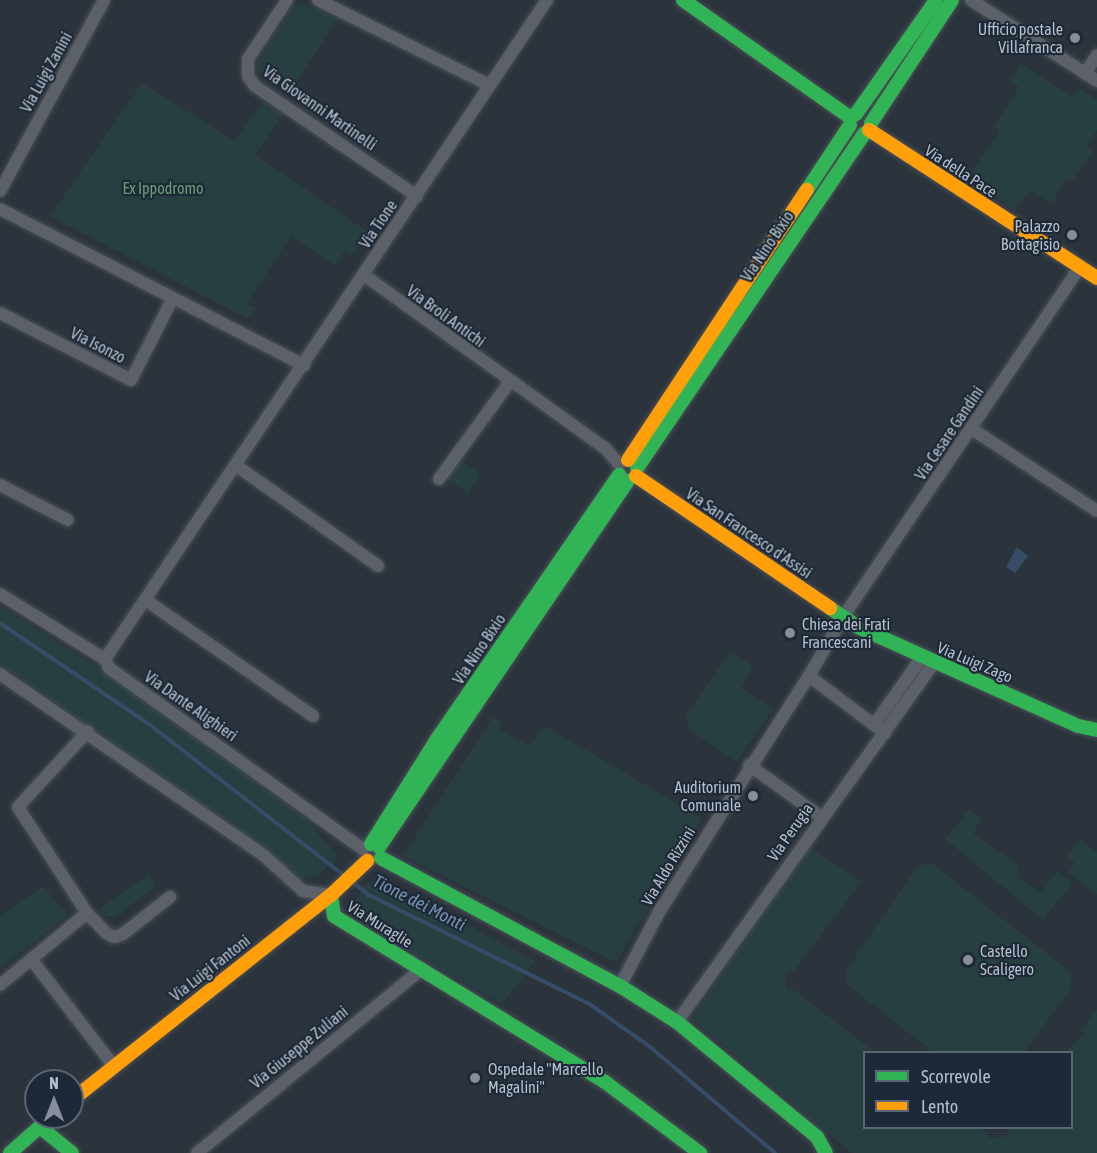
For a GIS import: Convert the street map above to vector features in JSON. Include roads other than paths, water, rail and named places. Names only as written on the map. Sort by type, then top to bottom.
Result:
[{"type":"street","name":"Via Luigi Zanini","points":[[0,191],[104,0]]},
{"type":"street","name":"Via Giovanni Martinelli","points":[[287,0],[248,59],[248,76],[255,86],[417,196]]},
{"type":"street","points":[[318,0],[489,85]]},
{"type":"street","name":"Via Tione","points":[[105,659],[147,602],[547,0]]},
{"type":"street","points":[[683,0],[853,119],[866,114],[868,129]]},
{"type":"street","name":"Via Nino Bixio","points":[[628,471],[853,119],[936,0]]},
{"type":"street","name":"Via Nino Bixio","points":[[372,852],[628,471],[868,129],[952,0]]},
{"type":"street","points":[[970,0],[1097,81]]},
{"type":"street","points":[[1085,74],[1097,56]]},
{"type":"street","name":"Via della Pace","points":[[868,129],[1091,270]]},
{"type":"street","points":[[0,209],[304,365]]},
{"type":"street","name":"Via Cesare Gandini","points":[[843,617],[972,429],[1091,270]]},
{"type":"street","name":"Via Broli Antichi","points":[[364,275],[509,382],[605,448],[628,471]]},
{"type":"street","name":"Via Isonzo","points":[[0,313],[131,380],[173,298]]},
{"type":"street","points":[[440,479],[509,382]]},
{"type":"street","points":[[972,429],[1097,511]]},
{"type":"street","points":[[237,466],[378,566]]},
{"type":"street","name":"Via San Francesco d'Assisi","points":[[628,471],[843,617]]},
{"type":"street","points":[[0,485],[68,520]]},
{"type":"street","name":"Via Dante Alighieri","points":[[0,594],[105,659],[109,668],[348,838],[372,852]]},
{"type":"street","points":[[147,602],[314,716]]},
{"type":"street","name":"Via Luigi Zago","points":[[843,617],[928,660],[1078,726],[1097,730]]},
{"type":"street","name":"Via Aldo Rizzini","points":[[620,986],[659,912],[749,765],[809,676],[843,617]]},
{"type":"street","points":[[874,725],[928,660]]},
{"type":"street","name":"Via Perugia","points":[[677,1022],[820,816],[885,733],[928,660]]},
{"type":"street","name":"Via Muraglie","points":[[0,674],[88,731],[262,854],[303,891],[331,895],[334,916],[605,1082],[700,1153]]},
{"type":"street","points":[[809,676],[885,733]]},
{"type":"street","points":[[88,731],[18,807],[87,913],[106,933],[114,937],[123,934],[170,897]]},
{"type":"street","points":[[749,765],[820,816]]},
{"type":"street","points":[[372,852],[620,986],[677,1022],[817,1137],[826,1153]]},
{"type":"street","name":"Via Luigi Fantoni","points":[[84,1090],[331,895],[372,852]]},
{"type":"street","points":[[0,985],[87,913]]},
{"type":"street","points":[[31,959],[113,1065]]},
{"type":"street","name":"Via Giuseppe Zuliani","points":[[197,1153],[422,969]]},
{"type":"street","points":[[10,1153],[37,1129]]},
{"type":"street","points":[[44,1129],[72,1153]]},
{"type":"water","points":[[1017,547],[1028,556],[1015,573],[1006,567]]},
{"type":"waterway","name":"Tione dei Monti","points":[[0,623],[150,725],[345,876]]},
{"type":"waterway","name":"Tione dei Monti","points":[[351,881],[369,895],[588,1003],[649,1046],[775,1153]]},
{"type":"place","name":"Ufficio postale Villafranca","points":[[1075,38]]},
{"type":"place","name":"Palazzo Bottagisio","points":[[1072,235]]},
{"type":"place","name":"Chiesa dei Frati Francescani","points":[[790,633]]},
{"type":"place","name":"Auditorium Comunale","points":[[753,796]]},
{"type":"place","name":"Castello Scaligero","points":[[968,960]]},
{"type":"place","name":"Ospedale \"Marcello Magalini\"","points":[[475,1078]]},
{"type":"park label","name":"Ex Ippodromo","points":[[163,188]]}]
